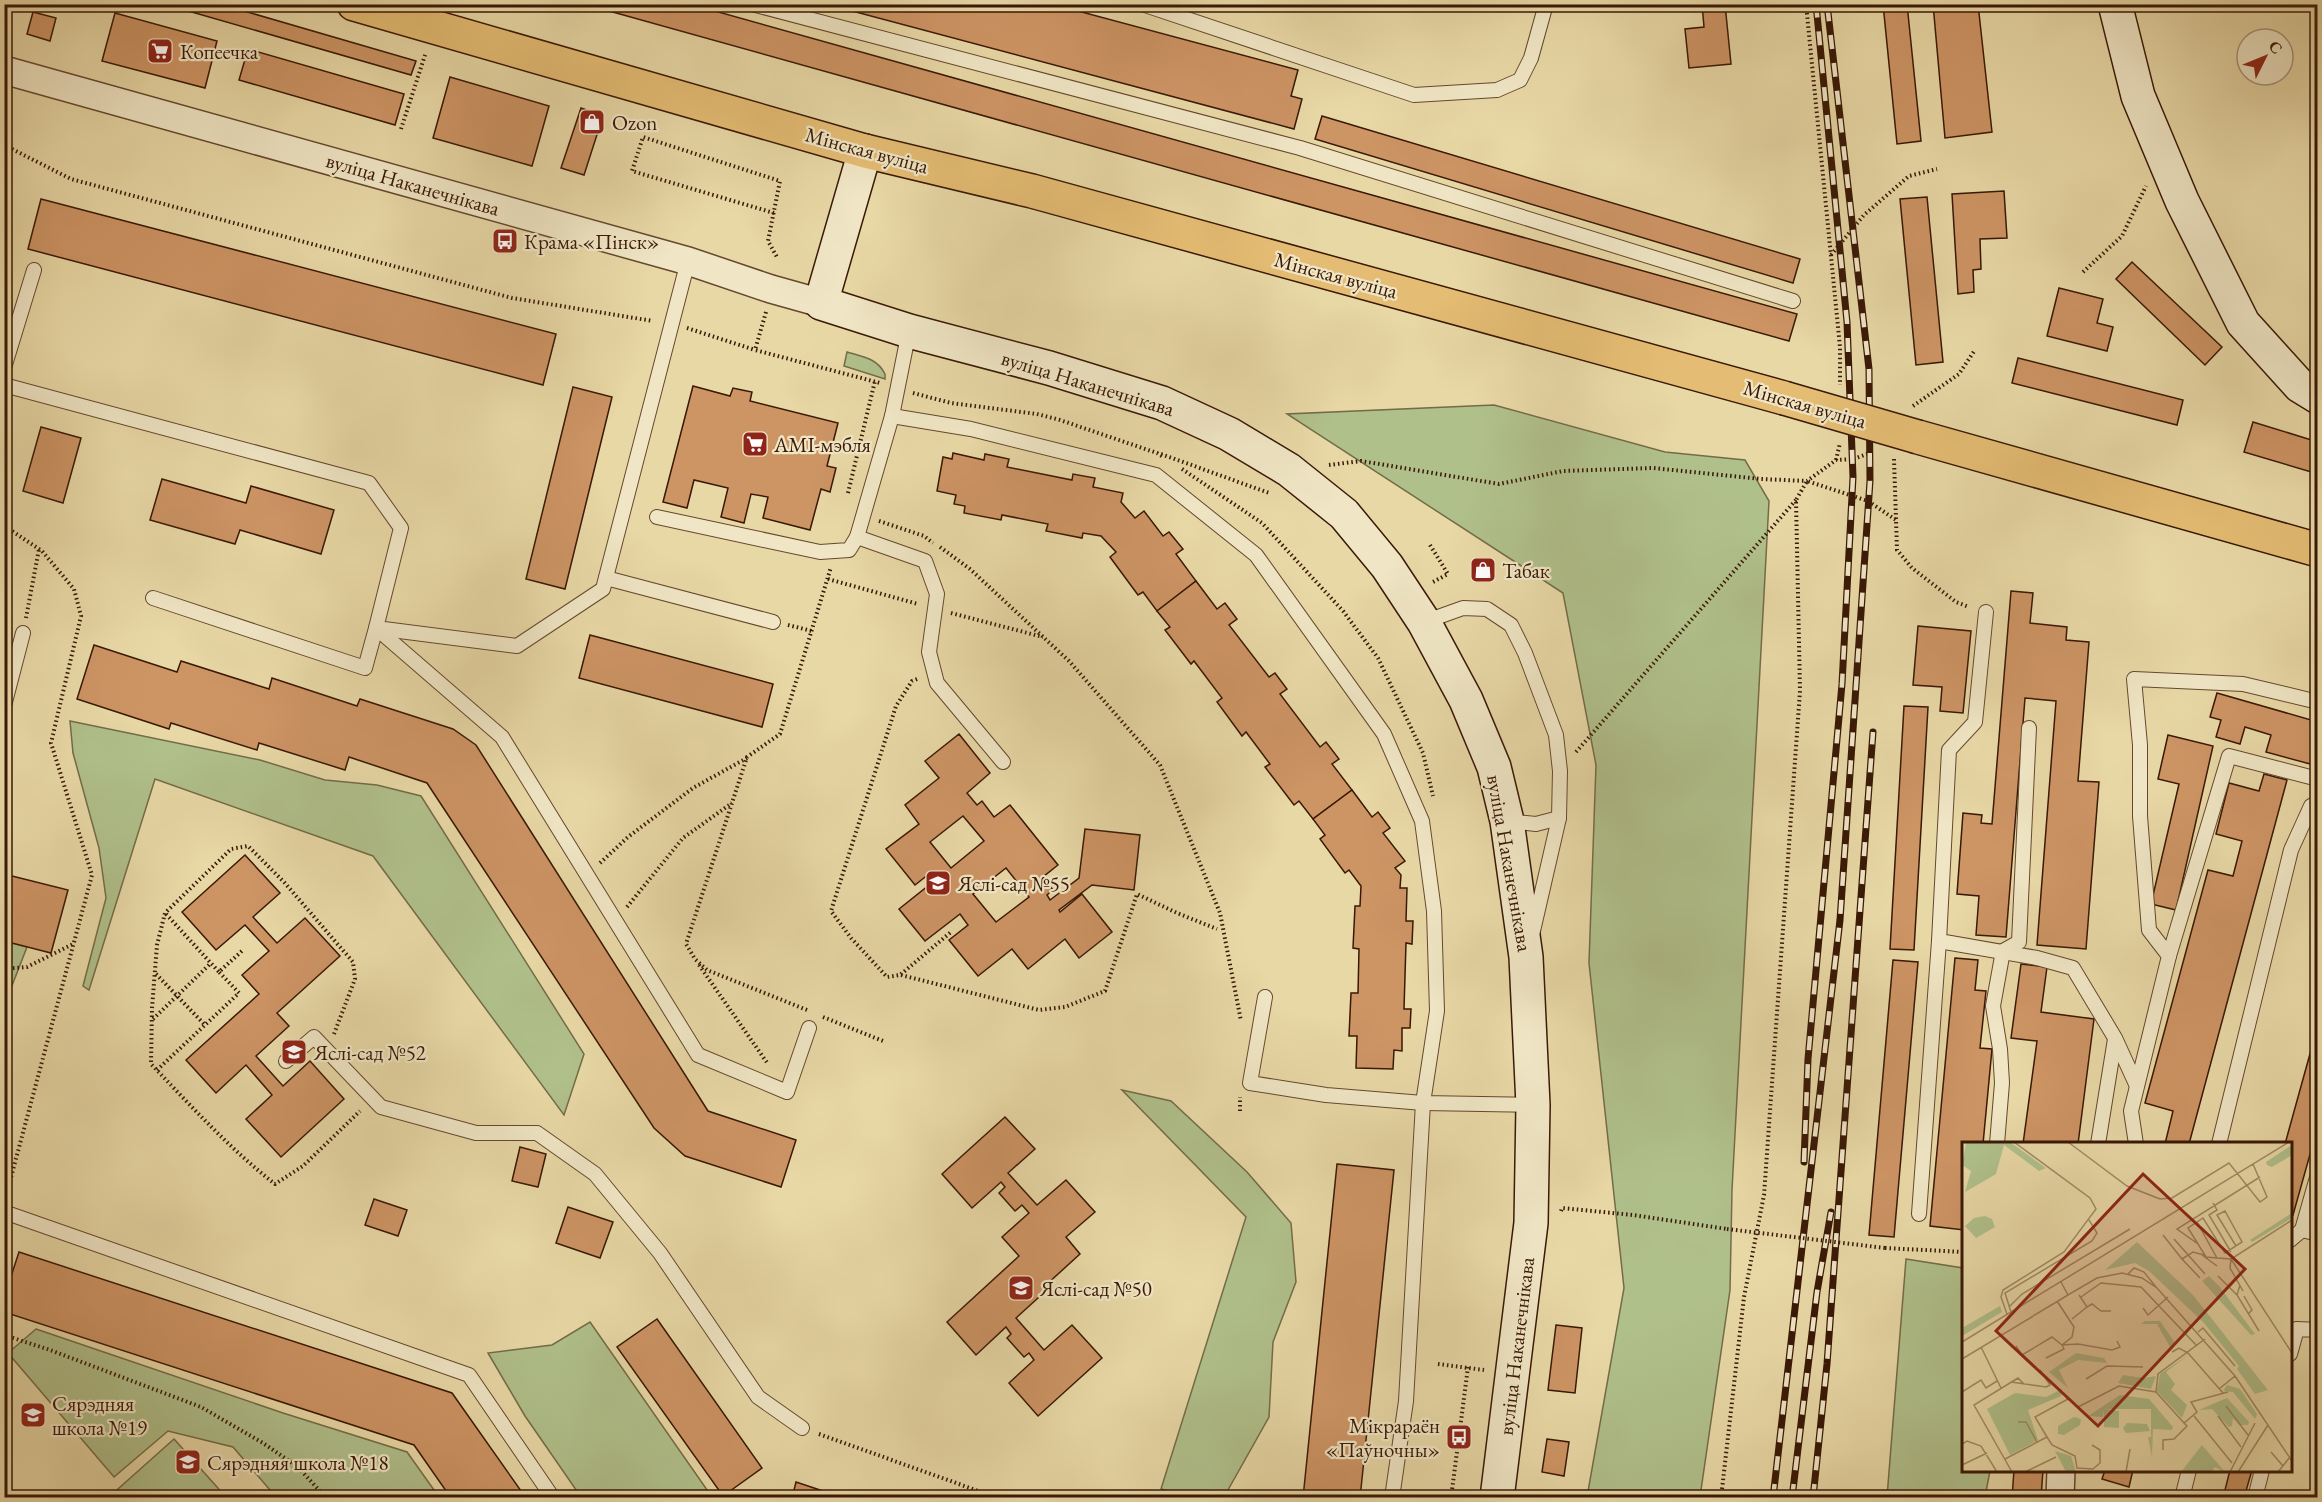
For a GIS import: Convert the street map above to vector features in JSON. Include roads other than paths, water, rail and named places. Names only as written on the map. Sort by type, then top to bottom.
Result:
[{"type":"main road","name":"Мінская вуліца","points":[[354,4],[865,151],[1032,191],[1784,398],[1914,423],[2318,550]]},
{"type":"main road","points":[[2115,4],[2138,96],[2182,201],[2242,323],[2300,386],[2318,397]]},
{"type":"main road","points":[[821,303],[865,151]]},
{"type":"main road","name":"вуліца Наканечнікава","points":[[821,303],[909,331],[1048,368],[1161,403],[1229,434],[1289,470],[1344,514],[1387,566],[1424,622],[1466,700],[1494,767],[1507,821],[1526,957],[1533,1105],[1531,1223],[1497,1497]]},
{"type":"street","name":"вуліца Наканечнікава","points":[[4,70],[688,261],[771,290],[821,303]]},
{"type":"street","points":[[2060,1497],[2061,1472]]},
{"type":"lane","points":[[752,4],[1300,148],[1792,301]]},
{"type":"lane","points":[[1142,4],[1414,95],[1497,90],[1520,80],[1531,58],[1546,4]]},
{"type":"lane","points":[[376,628],[517,646],[603,589],[688,261]]},
{"type":"lane","points":[[4,368],[34,270]]},
{"type":"lane","points":[[657,517],[820,552],[849,550],[857,537],[892,416],[909,331]]},
{"type":"lane","points":[[4,384],[369,483],[401,528],[365,668],[153,598]]},
{"type":"lane","points":[[892,416],[970,429],[1156,475],[1256,555],[1384,734],[1422,821],[1434,911],[1437,1011],[1424,1103],[1406,1401],[1392,1497]]},
{"type":"lane","points":[[857,537],[925,561],[937,594],[929,652],[937,683],[1003,762]]},
{"type":"lane","points":[[606,578],[773,622]]},
{"type":"lane","points":[[1424,622],[1462,608],[1487,609],[1511,625],[1525,653],[1556,735],[1560,771],[1559,818],[1526,957]]},
{"type":"lane","points":[[1919,1214],[1939,941],[1949,750],[1975,722],[1986,612]]},
{"type":"lane","points":[[376,628],[502,737],[698,1055],[787,1092],[809,1028]]},
{"type":"lane","points":[[4,706],[23,633]]},
{"type":"lane","points":[[2169,956],[2149,930],[2140,816],[2140,745],[2134,679],[2243,684],[2318,702]]},
{"type":"lane","points":[[2003,951],[2019,942],[2029,728]]},
{"type":"lane","points":[[2136,1142],[2131,1111],[2136,1084],[2169,956],[2229,756],[2318,779]]},
{"type":"lane","points":[[2219,1142],[2291,850],[2311,806],[2318,802]]},
{"type":"lane","points":[[1507,821],[1536,824],[1559,818]]},
{"type":"lane","points":[[1939,941],[2003,951],[2073,968],[2115,1038],[2136,1084]]},
{"type":"lane","points":[[1997,1142],[2002,1083],[2000,1049],[1993,1006],[2003,951]]},
{"type":"lane","points":[[1265,997],[1250,1083],[1326,1095],[1424,1103],[1533,1105]]},
{"type":"lane","points":[[286,1061],[314,1037],[381,1107],[476,1132],[537,1132],[595,1174],[660,1253],[758,1397],[802,1428]]},
{"type":"lane","points":[[2098,1142],[2115,1038]]},
{"type":"lane","points":[[2292,1238],[2302,1230],[2318,1174]]},
{"type":"lane","points":[[4,1212],[469,1375],[553,1497]]},
{"type":"lane","points":[[2302,1230],[2318,1234]]},
{"type":"lane","points":[[2293,1328],[2318,1330]]},
{"type":"lane","points":[[2182,1497],[2189,1472]]},
{"type":"lane","points":[[2255,1497],[2261,1472]]},
{"type":"railway","points":[[1804,1162],[1808,1059],[1842,684],[1853,477],[1847,322],[1816,4]]},
{"type":"railway","points":[[1773,1498],[1840,920],[1870,481],[1869,369],[1827,4]]},
{"type":"railway","points":[[1813,1498],[1827,1364],[1873,732]]},
{"type":"railway","points":[[1792,1498],[1817,1292],[1831,1212]]},
{"type":"place","name":"Копеечка","points":[[160,51]]},
{"type":"place","name":"Ozon","points":[[592,122]]},
{"type":"place","name":"Крама «Пінск»","points":[[505,241]]},
{"type":"place","name":"AMI-мэбля","points":[[755,444]]},
{"type":"place","name":"Табак","points":[[1483,570]]},
{"type":"place","name":"Яслі-сад №55","points":[[938,883]]},
{"type":"place","name":"Яслі-сад №52","points":[[294,1052]]},
{"type":"place","name":"Яслі-сад №50","points":[[1021,1288]]},
{"type":"place","name":"Сярэдняя школа №19","points":[[33,1415]]},
{"type":"place","name":"Мікрараён «Паўночны»","points":[[1459,1437]]},
{"type":"place","name":"Сярэдняя школа №18","points":[[188,1462]]}]
